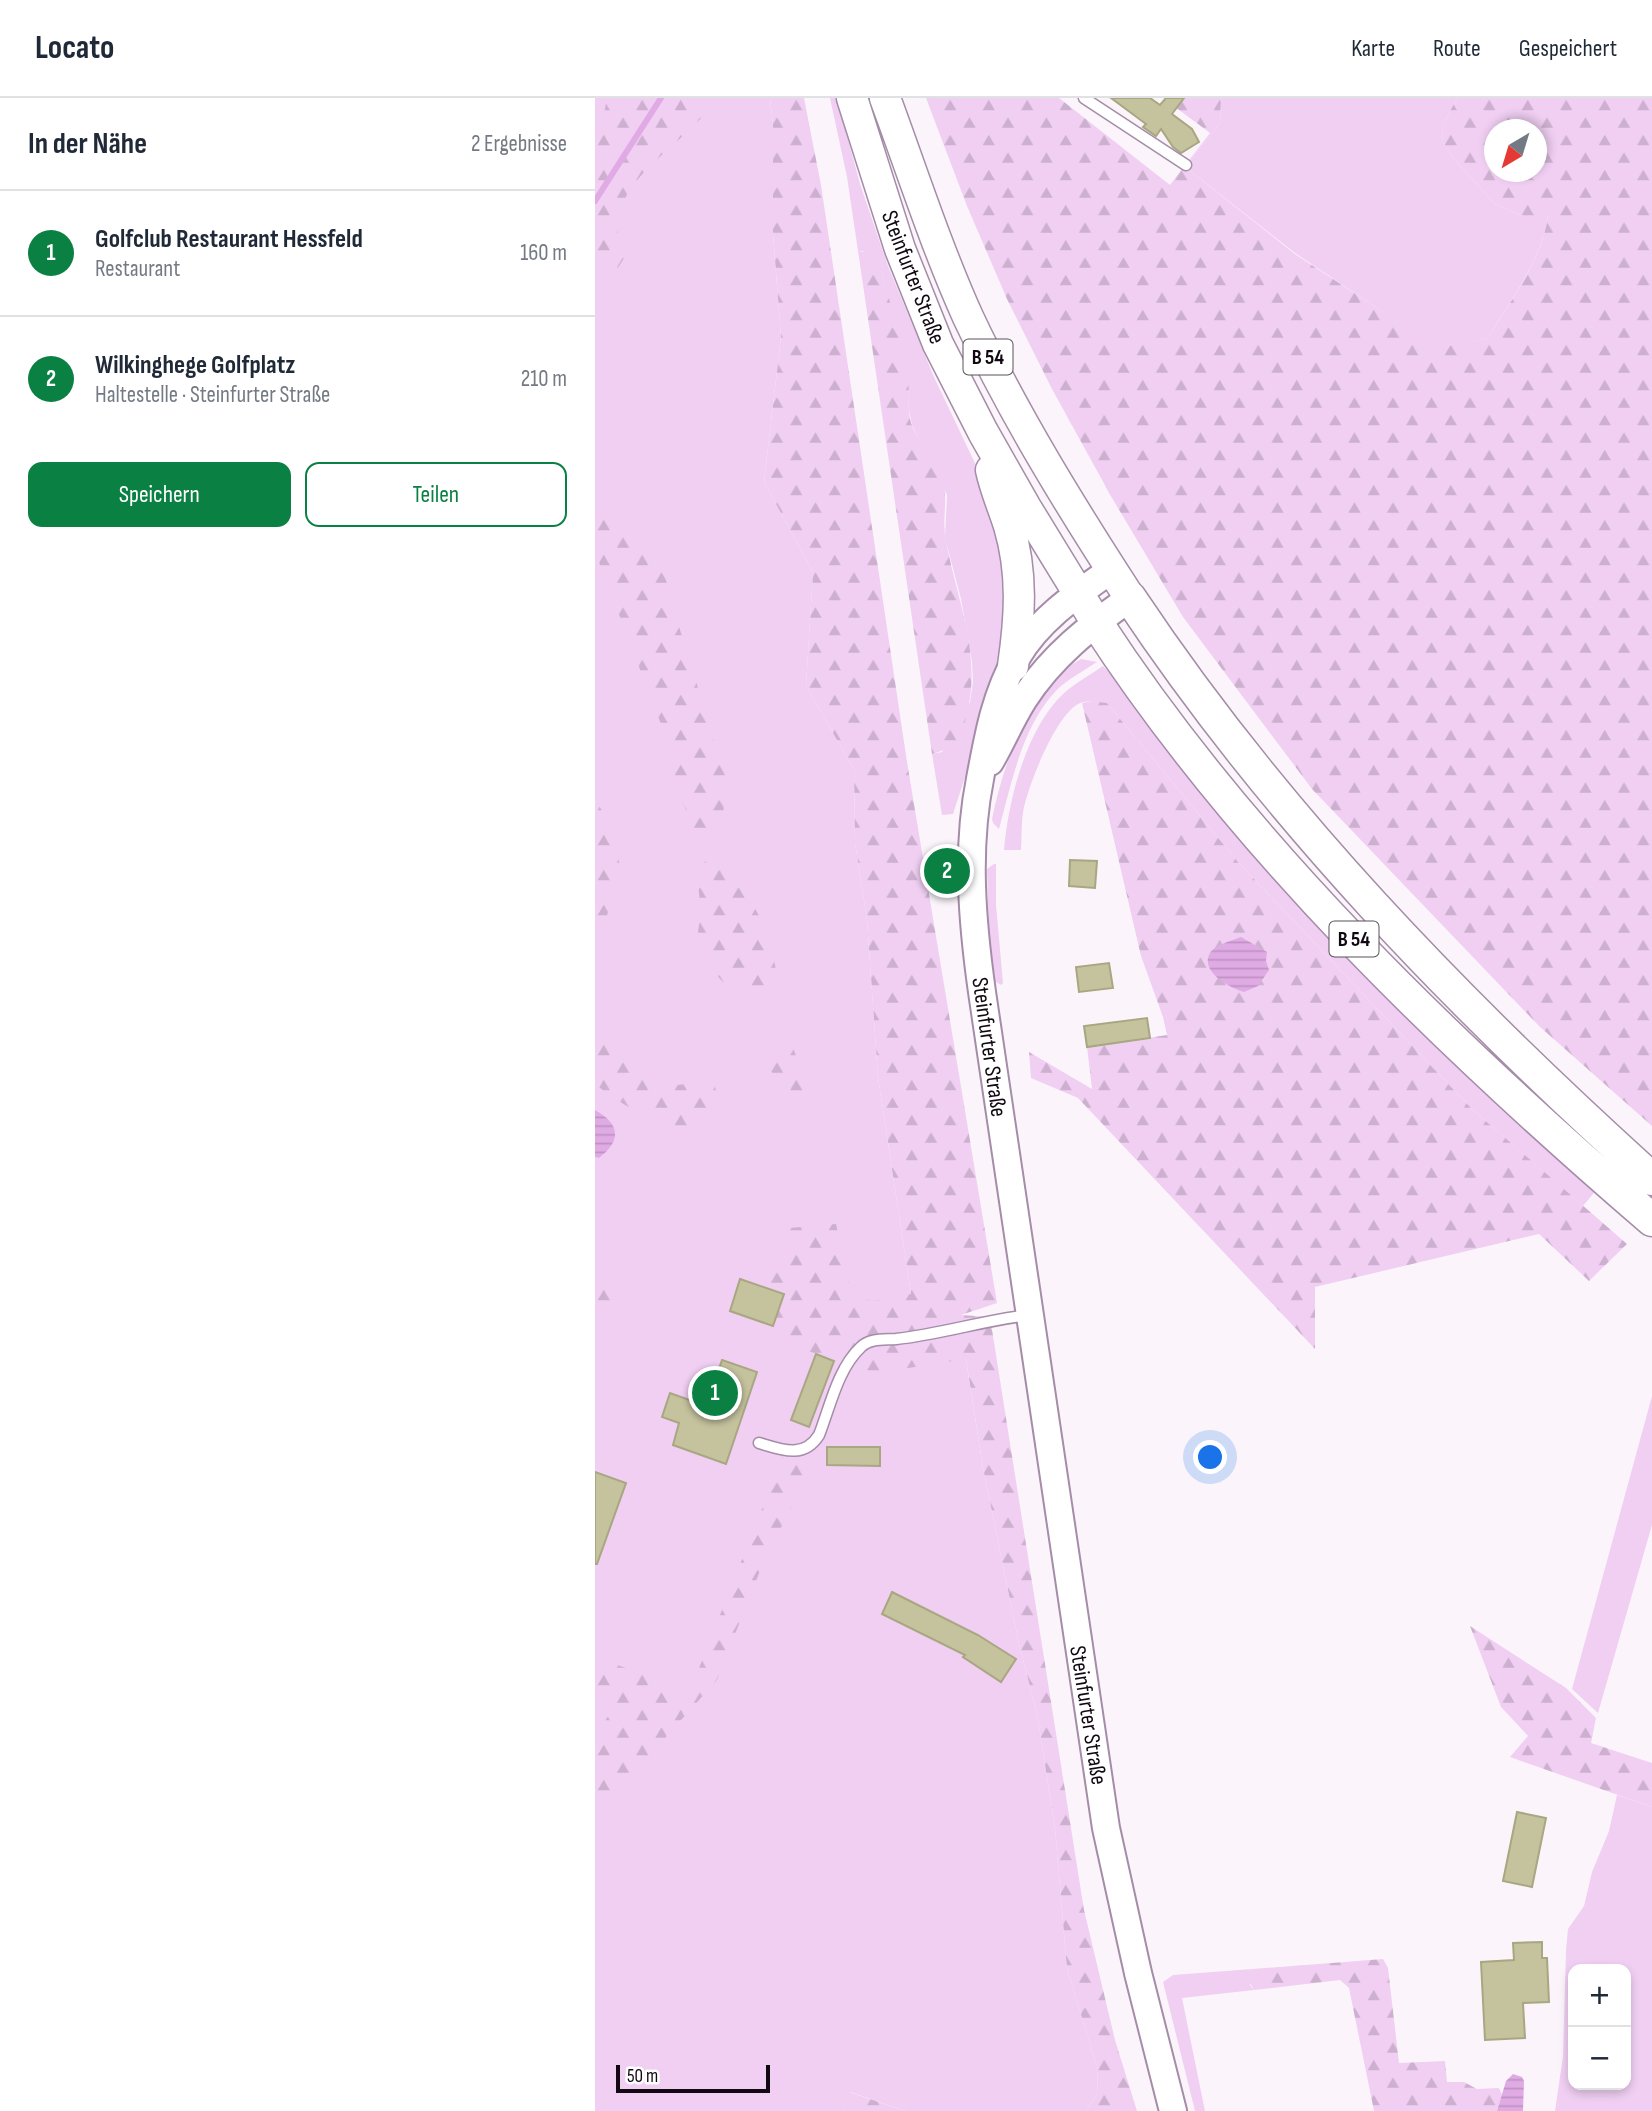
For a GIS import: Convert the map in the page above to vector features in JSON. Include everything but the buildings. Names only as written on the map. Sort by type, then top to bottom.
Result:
[{"type":"highway","name":"B 54","points":[[1129,598],[1239,748],[1363,895],[1477,1015],[1559,1095],[1652,1179]]},
{"type":"highway","name":"B 54","points":[[1096,622],[1196,760],[1257,834],[1347,933],[1481,1065],[1652,1220]]},
{"type":"main road","name":"Steinfurter Straße","points":[[852,98],[900,249],[938,344],[983,432],[1053,554],[1096,622]]},
{"type":"main road","name":"Steinfurter Straße","points":[[885,98],[944,258],[974,328],[1039,452],[1129,598],[1060,653],[1031,688],[980,778]]},
{"type":"main road","points":[[983,432],[995,491],[1009,524],[1017,564],[1020,620],[1013,666]]},
{"type":"main road","name":"Steinfurter Straße","points":[[1111,570],[1078,593],[1039,628],[1013,666],[988,731],[975,805],[972,848],[975,932],[984,1008],[1107,1828],[1129,1934],[1173,2111]]},
{"type":"lane","points":[[1084,98],[1186,164]]},
{"type":"lane","points":[[759,1443],[792,1452],[812,1444],[819,1435],[846,1367],[867,1342],[933,1334],[1030,1315]]},
{"type":"green space","points":[[595,98],[770,98],[773,125],[773,234],[781,337],[764,482],[813,572],[806,686],[854,770],[855,843],[867,920],[878,1077],[911,1294],[959,1315],[983,1468],[1019,1644],[1037,1714],[1055,1828],[1067,1969],[1098,2070],[1097,2094],[1086,2111],[906,2111],[850,2092],[843,2111],[595,2111]]},
{"type":"green space","points":[[607,98],[720,98],[635,183],[621,207],[618,221],[618,235],[624,258],[613,272],[601,274],[595,273],[595,134],[604,114]]},
{"type":"green space","points":[[770,98],[804,98],[821,185],[907,762],[997,1303],[961,1315],[990,1317],[1084,1910],[1115,2040],[1137,2111],[1086,2111],[1097,2094],[1098,2070],[1067,1969],[1055,1828],[1037,1714],[1019,1644],[983,1468],[966,1359],[857,1376],[843,1363],[776,1340],[773,1326],[784,1294],[740,1279],[783,1260],[789,1228],[836,1224],[851,1294],[872,1301],[911,1294],[878,1077],[867,920],[855,843],[854,770],[806,686],[813,572],[764,482],[781,337],[773,234],[773,125]]},
{"type":"green space","points":[[830,98],[837,98],[860,184],[888,266],[934,377],[983,480],[1009,564],[998,676],[953,814],[942,815],[932,754],[942,752],[970,702],[973,682],[961,599],[945,538],[947,495],[912,425],[908,382],[882,272],[863,251],[858,251],[847,177]]},
{"type":"green space","points":[[926,98],[1059,98],[1170,185],[1210,133],[1163,98],[1221,98],[1220,123],[1185,167],[1295,254],[1438,348],[1487,339],[1532,264],[1545,232],[1548,216],[1523,216],[1495,204],[1456,161],[1443,143],[1442,126],[1457,98],[1652,98],[1652,1126],[1539,1026],[1312,789],[1183,617],[1112,498],[1052,389],[1007,299],[967,206]]},
{"type":"green space","points":[[1221,98],[1457,98],[1442,126],[1443,143],[1456,161],[1495,204],[1523,216],[1548,216],[1545,232],[1532,264],[1487,339],[1438,349],[1295,253],[1185,167],[1220,123]]},
{"type":"green space","points":[[858,251],[873,257],[882,272],[906,366],[911,423],[938,465],[944,481],[946,541],[967,629],[972,673],[966,718],[958,737],[950,746],[932,754]]},
{"type":"green space","points":[[595,505],[642,537],[662,564],[728,785],[720,829],[706,835],[695,830],[674,783],[664,732],[595,552]]},
{"type":"green space","points":[[1081,659],[1097,662],[1061,686],[1037,716],[1014,772],[999,829],[992,819],[1003,775],[1021,729],[1047,688]]},
{"type":"green space","points":[[1103,666],[1597,1189],[1583,1206],[1472,1109],[1238,862],[1107,703],[1080,703],[1062,720],[1045,750],[1027,796],[1022,817],[1021,850],[1004,850],[1015,788],[1029,746],[1039,726],[1063,694]]},
{"type":"green space","points":[[1082,703],[1107,703],[1238,862],[1472,1109],[1627,1244],[1589,1281],[1539,1234],[1315,1287],[1315,1349],[1078,1098],[1031,1078],[1029,1052],[1092,1089],[1087,1047],[1167,1035],[1141,956]]},
{"type":"green space","points":[[595,799],[608,821],[617,848],[621,875],[613,893],[595,961]]},
{"type":"green space","points":[[706,860],[721,863],[753,905],[767,930],[777,974],[767,994],[745,984],[739,986],[723,982],[710,968],[703,955],[698,932],[701,911],[697,875]]},
{"type":"green space","points":[[994,864],[1003,983],[1001,985],[994,981],[989,938],[987,869]]},
{"type":"green space","points":[[595,1021],[615,1054],[636,1071],[660,1083],[675,1085],[696,1082],[715,1087],[720,1104],[700,1123],[675,1128],[651,1119],[613,1097],[595,1084]]},
{"type":"green space","points":[[789,1038],[812,1096],[807,1104],[801,1105],[784,1089],[774,1077],[765,1056],[774,1040]]},
{"type":"green space","points":[[605,1284],[630,1287],[634,1304],[595,1310],[595,1286]]},
{"type":"green space","points":[[1652,1396],[1652,1525],[1598,1713],[1572,1689]]},
{"type":"green space","points":[[786,1448],[809,1473],[763,1563],[717,1680],[595,1816],[595,1738],[620,1696],[595,1686],[595,1657],[690,1691]]},
{"type":"green space","points":[[1470,1626],[1566,1688],[1596,1718],[1591,1743],[1652,1763],[1652,1807],[1510,1757],[1528,1736],[1501,1707]]},
{"type":"green space","points":[[1617,1795],[1652,1807],[1652,2111],[1555,2111],[1563,2056],[1568,1929],[1584,1906],[1592,1872],[1609,1831]]},
{"type":"green space","points":[[1383,1959],[1388,1968],[1399,2063],[1445,2061],[1447,2082],[1464,2082],[1477,2089],[1499,2088],[1502,2095],[1497,2111],[1374,2111],[1349,1988],[1340,1980],[1254,1990],[1248,1980],[1252,1969]]},
{"type":"green space","points":[[1252,1969],[1249,1972],[1250,1985],[1254,1990],[1182,1998],[1205,2111],[1195,2111],[1163,1982],[1173,1975]]},
{"type":"green space","points":[[849,2092],[906,2111],[843,2111]]},
{"type":"shaded area","points":[[1241,937],[1267,952],[1269,970],[1258,986],[1244,992],[1212,973],[1208,960],[1210,953],[1216,948]]},
{"type":"shaded area","points":[[595,1110],[609,1121],[615,1132],[612,1145],[599,1158],[595,1157]]},
{"type":"shaded area","points":[[1513,2074],[1522,2077],[1524,2081],[1523,2111],[1497,2111],[1506,2081]]},
{"type":"waterway","points":[[595,201],[661,98]]},
{"type":"place","name":"Wilkinghege Golfplatz","points":[[947,871]]},
{"type":"place","name":"Golfclub Restaurant Hessfeld","points":[[715,1393]]}]
